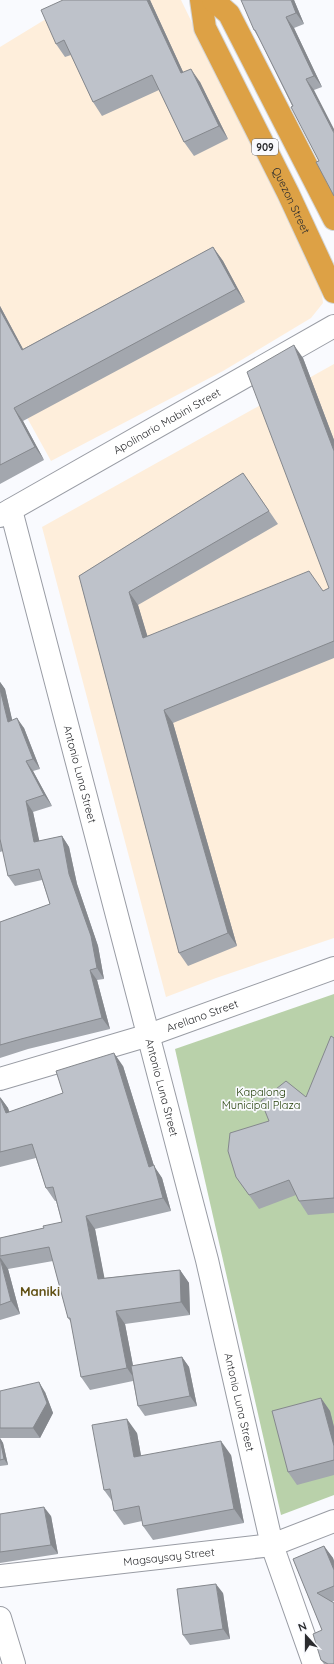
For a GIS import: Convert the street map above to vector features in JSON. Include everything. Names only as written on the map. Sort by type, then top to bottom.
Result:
[{"type":"highway","name":"Quezon Street","points":[[201,0],[205,28],[288,193],[334,292]]},
{"type":"highway","name":"909","points":[[213,0],[229,14],[334,219]]},
{"type":"street","name":"Apolinario Mabini Street","points":[[6,513],[334,326]]},
{"type":"street","name":"Antonio Luna Street","points":[[6,513],[149,1035],[207,1260],[272,1545],[314,1664]]},
{"type":"street","name":"Arellano Street","points":[[0,1079],[149,1035],[334,968]]},
{"type":"street","name":"Magsaysay Street","points":[[0,1576],[272,1545],[334,1521]]},
{"type":"street","points":[[0,1618],[14,1664]]},
{"type":"shaded area","points":[[77,0],[181,0],[321,288],[323,303],[311,318],[223,371],[51,461],[4,376],[0,378],[0,47]]},
{"type":"shaded area","points":[[334,364],[334,938],[216,978],[166,997],[42,527]]},
{"type":"green space","name":"Kapalong Municipal Plaza","points":[[334,994],[334,1495],[281,1515],[175,1049]]},
{"type":"building","points":[[63,0],[147,0],[181,73],[191,69],[219,126],[184,142],[152,75],[93,102],[64,40],[56,44],[41,10]]},
{"type":"building","points":[[241,0],[291,0],[296,13],[286,17],[314,76],[306,79],[334,133],[334,196],[316,162],[319,161],[291,107],[293,106],[254,30]]},
{"type":"building","points":[[213,247],[236,289],[14,408],[35,447],[0,465],[0,310],[22,350]]},
{"type":"building","points":[[294,345],[334,451],[334,641],[164,710],[228,933],[179,953],[79,576],[243,473],[269,511],[129,592],[143,638],[309,571],[323,591],[329,588],[247,372]]},
{"type":"building","points":[[0,689],[8,722],[17,718],[33,759],[26,761],[44,795],[26,801],[34,842],[62,836],[69,874],[91,936],[97,968],[90,970],[102,1018],[0,1045],[0,922],[50,904],[39,869],[8,876],[0,839]]},
{"type":"building","points":[[331,1036],[334,1038],[334,1198],[299,1201],[289,1180],[249,1195],[236,1177],[228,1151],[230,1133],[269,1121],[261,1101],[286,1081],[306,1097]]},
{"type":"building","points":[[114,1053],[149,1167],[154,1165],[163,1198],[86,1216],[98,1279],[180,1270],[181,1302],[116,1311],[127,1368],[81,1377],[70,1318],[68,1318],[49,1247],[0,1256],[0,1238],[44,1228],[43,1226],[62,1222],[53,1187],[46,1188],[32,1144],[0,1152],[0,1098],[6,1113],[63,1093],[56,1071]]},
{"type":"building","points":[[0,1258],[11,1301],[0,1305]]},
{"type":"building","points":[[182,1357],[190,1396],[138,1406],[131,1366]]},
{"type":"building","points":[[39,1382],[47,1403],[33,1428],[0,1428],[0,1391]]},
{"type":"building","points":[[321,1398],[334,1446],[334,1460],[288,1472],[272,1411]]},
{"type":"building","points":[[127,1419],[134,1457],[221,1441],[234,1509],[143,1526],[139,1506],[114,1511],[110,1489],[104,1490],[92,1425]]},
{"type":"building","points":[[0,1439],[4,1459],[0,1460]]},
{"type":"building","points":[[44,1507],[51,1545],[0,1552],[0,1514]]},
{"type":"building","points":[[324,1546],[334,1570],[334,1586],[317,1593],[334,1603],[334,1664],[328,1664],[321,1660],[313,1634],[322,1630],[293,1559]]},
{"type":"building","points":[[216,1584],[223,1629],[183,1635],[177,1589]]},
{"type":"district","name":"Maniki","points":[[40,1291]]}]
